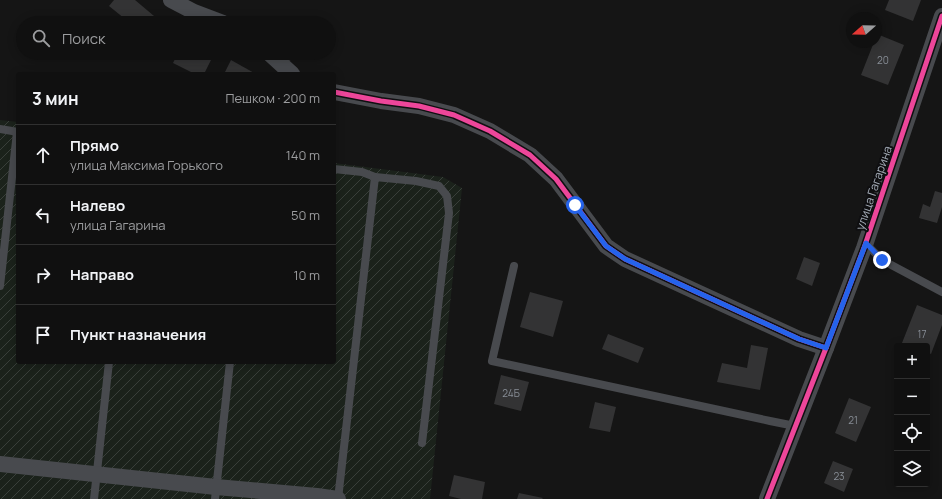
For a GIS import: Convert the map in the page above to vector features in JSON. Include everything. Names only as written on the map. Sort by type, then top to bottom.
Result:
[{"type":"street","points":[[171,0],[205,16]]},
{"type":"street","name":"улица Гагарина","points":[[767,499],[866,243],[942,16]]},
{"type":"street","points":[[277,60],[290,72]]},
{"type":"street","points":[[336,92],[381,101],[419,106],[454,115],[490,131],[530,155],[556,180],[606,246],[625,259],[799,339],[826,348]]},
{"type":"street","points":[[0,464],[96,474],[215,493],[317,496],[338,499]]},
{"type":"lane","points":[[0,129],[16,132]]},
{"type":"lane","points":[[0,286],[16,141]]},
{"type":"lane","points":[[336,169],[362,172],[375,177],[416,181],[439,186],[447,196],[449,213],[422,443]]},
{"type":"lane","points":[[338,499],[375,177]]},
{"type":"lane","points":[[866,243],[882,260],[942,292]]},
{"type":"lane","points":[[514,266],[492,361],[795,426]]},
{"type":"lane","points":[[94,499],[109,364]]},
{"type":"lane","points":[[215,493],[230,364]]},
{"type":"shaded area","points":[[0,120],[16,122],[16,364],[336,364],[336,163],[443,177],[462,188],[430,499],[0,499]]},
{"type":"building","points":[[114,0],[135,0],[154,16],[121,16],[109,6]]},
{"type":"building","points":[[889,0],[921,0],[913,21],[885,10]]},
{"type":"building","points":[[882,36],[904,45],[888,85],[861,75],[872,48],[882,48]]},
{"type":"building","points":[[174,60],[211,60],[205,72],[191,72],[173,63]]},
{"type":"building","points":[[231,60],[252,72],[225,72]]},
{"type":"building","points":[[283,60],[291,60],[287,64]]},
{"type":"building","points":[[935,191],[942,193],[942,207],[937,223],[919,218],[923,204],[930,207]]},
{"type":"building","points":[[804,257],[820,263],[812,286],[796,279]]},
{"type":"building","points":[[530,292],[563,301],[553,337],[520,327]]},
{"type":"building","points":[[917,305],[942,315],[942,325],[931,354],[930,343],[902,343]]},
{"type":"building","points":[[608,334],[644,348],[638,363],[602,349]]},
{"type":"building","points":[[751,345],[768,348],[760,390],[717,382],[722,363],[747,368]]},
{"type":"building","points":[[501,375],[529,382],[521,411],[494,404]]},
{"type":"building","points":[[849,398],[871,407],[856,442],[835,433]]},
{"type":"building","points":[[595,402],[616,407],[610,432],[589,428]]},
{"type":"building","points":[[833,461],[853,469],[844,492],[824,483]]},
{"type":"building","points":[[454,475],[485,482],[482,499],[461,499],[449,496]]},
{"type":"building","points":[[519,493],[543,498],[517,499]]},
{"type":"cycle path","points":[[767,499],[864,248],[942,16]]},
{"type":"cycle path","points":[[336,92],[381,101],[419,106],[454,115],[490,131],[530,155],[556,179],[606,246],[625,259],[799,339],[826,348]]},
{"type":"route","points":[[575,205],[606,246],[625,259],[799,339],[826,348],[866,243],[882,260]]}]
